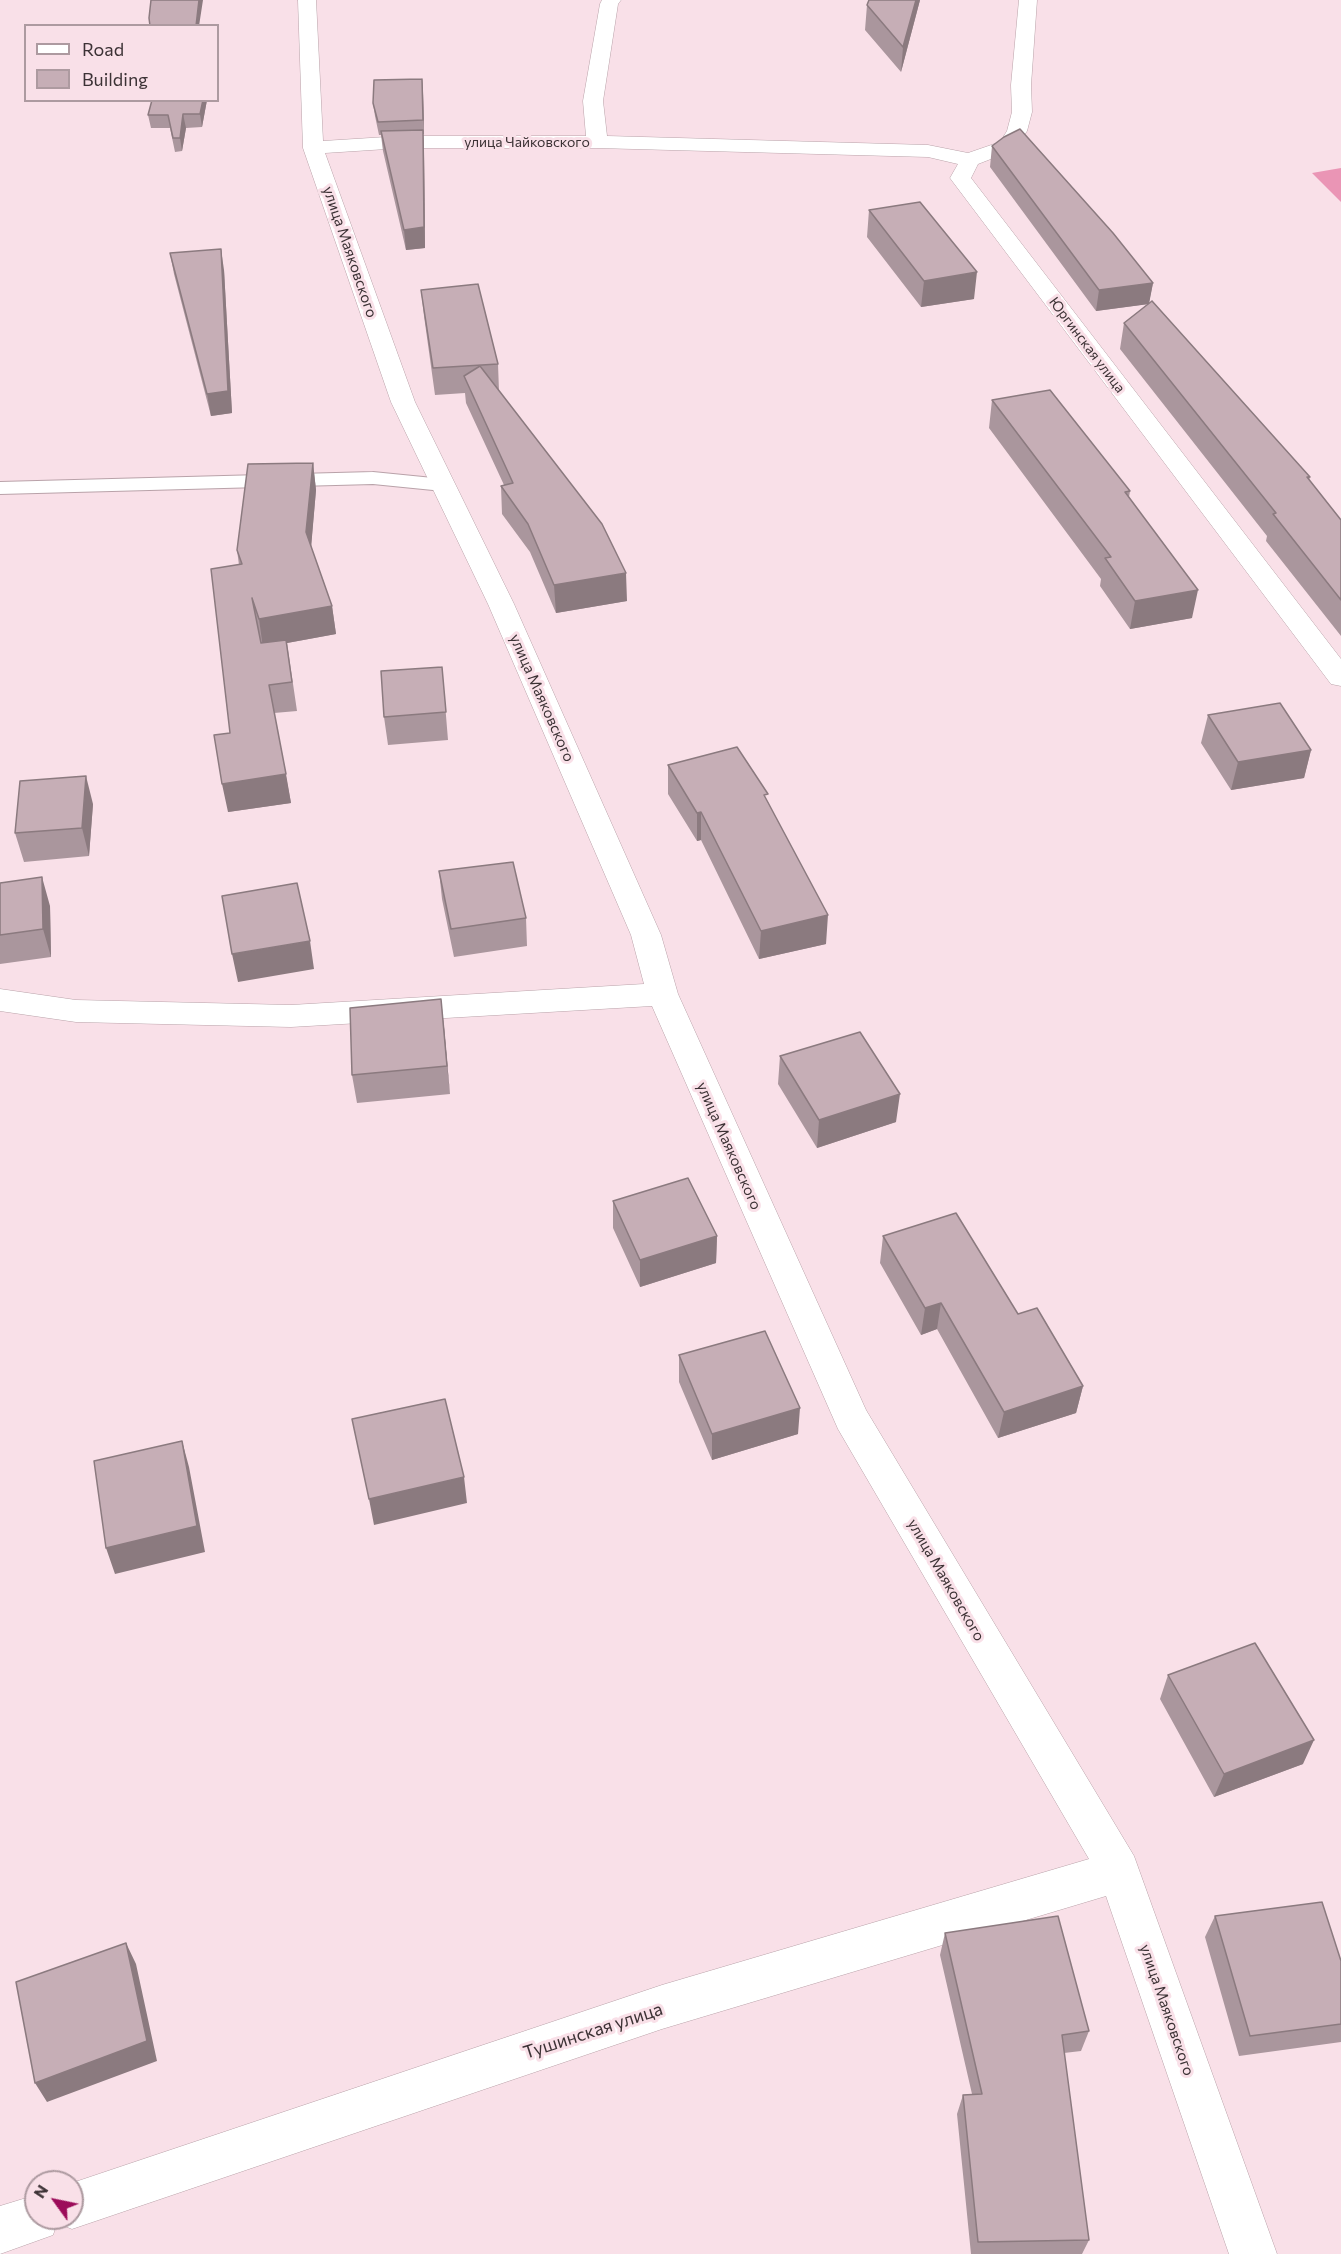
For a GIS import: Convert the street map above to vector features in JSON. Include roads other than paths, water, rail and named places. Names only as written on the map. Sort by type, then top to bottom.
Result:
[{"type":"street","name":"улица Маяковского","points":[[307,0],[313,148],[403,402],[501,604],[646,935],[662,994],[851,1418],[1119,1871],[1252,2254]]},
{"type":"street","name":"улица Чайковского","points":[[313,148],[402,142],[597,142],[593,101],[609,4],[612,0]]},
{"type":"street","points":[[597,142],[928,151],[970,160],[1007,146],[1017,130],[1022,112],[1021,85],[1028,0]]},
{"type":"street","name":"Юргинская улица","points":[[970,160],[960,178],[1341,678]]},
{"type":"street","points":[[0,1000],[76,1011],[291,1016],[662,994]]},
{"type":"street","name":"Тушинская улица","points":[[84,2202],[662,2007],[1119,1871]]},
{"type":"street","points":[[0,2230],[24,2222]]},
{"type":"lane","points":[[0,488],[373,478],[443,485]]}]
